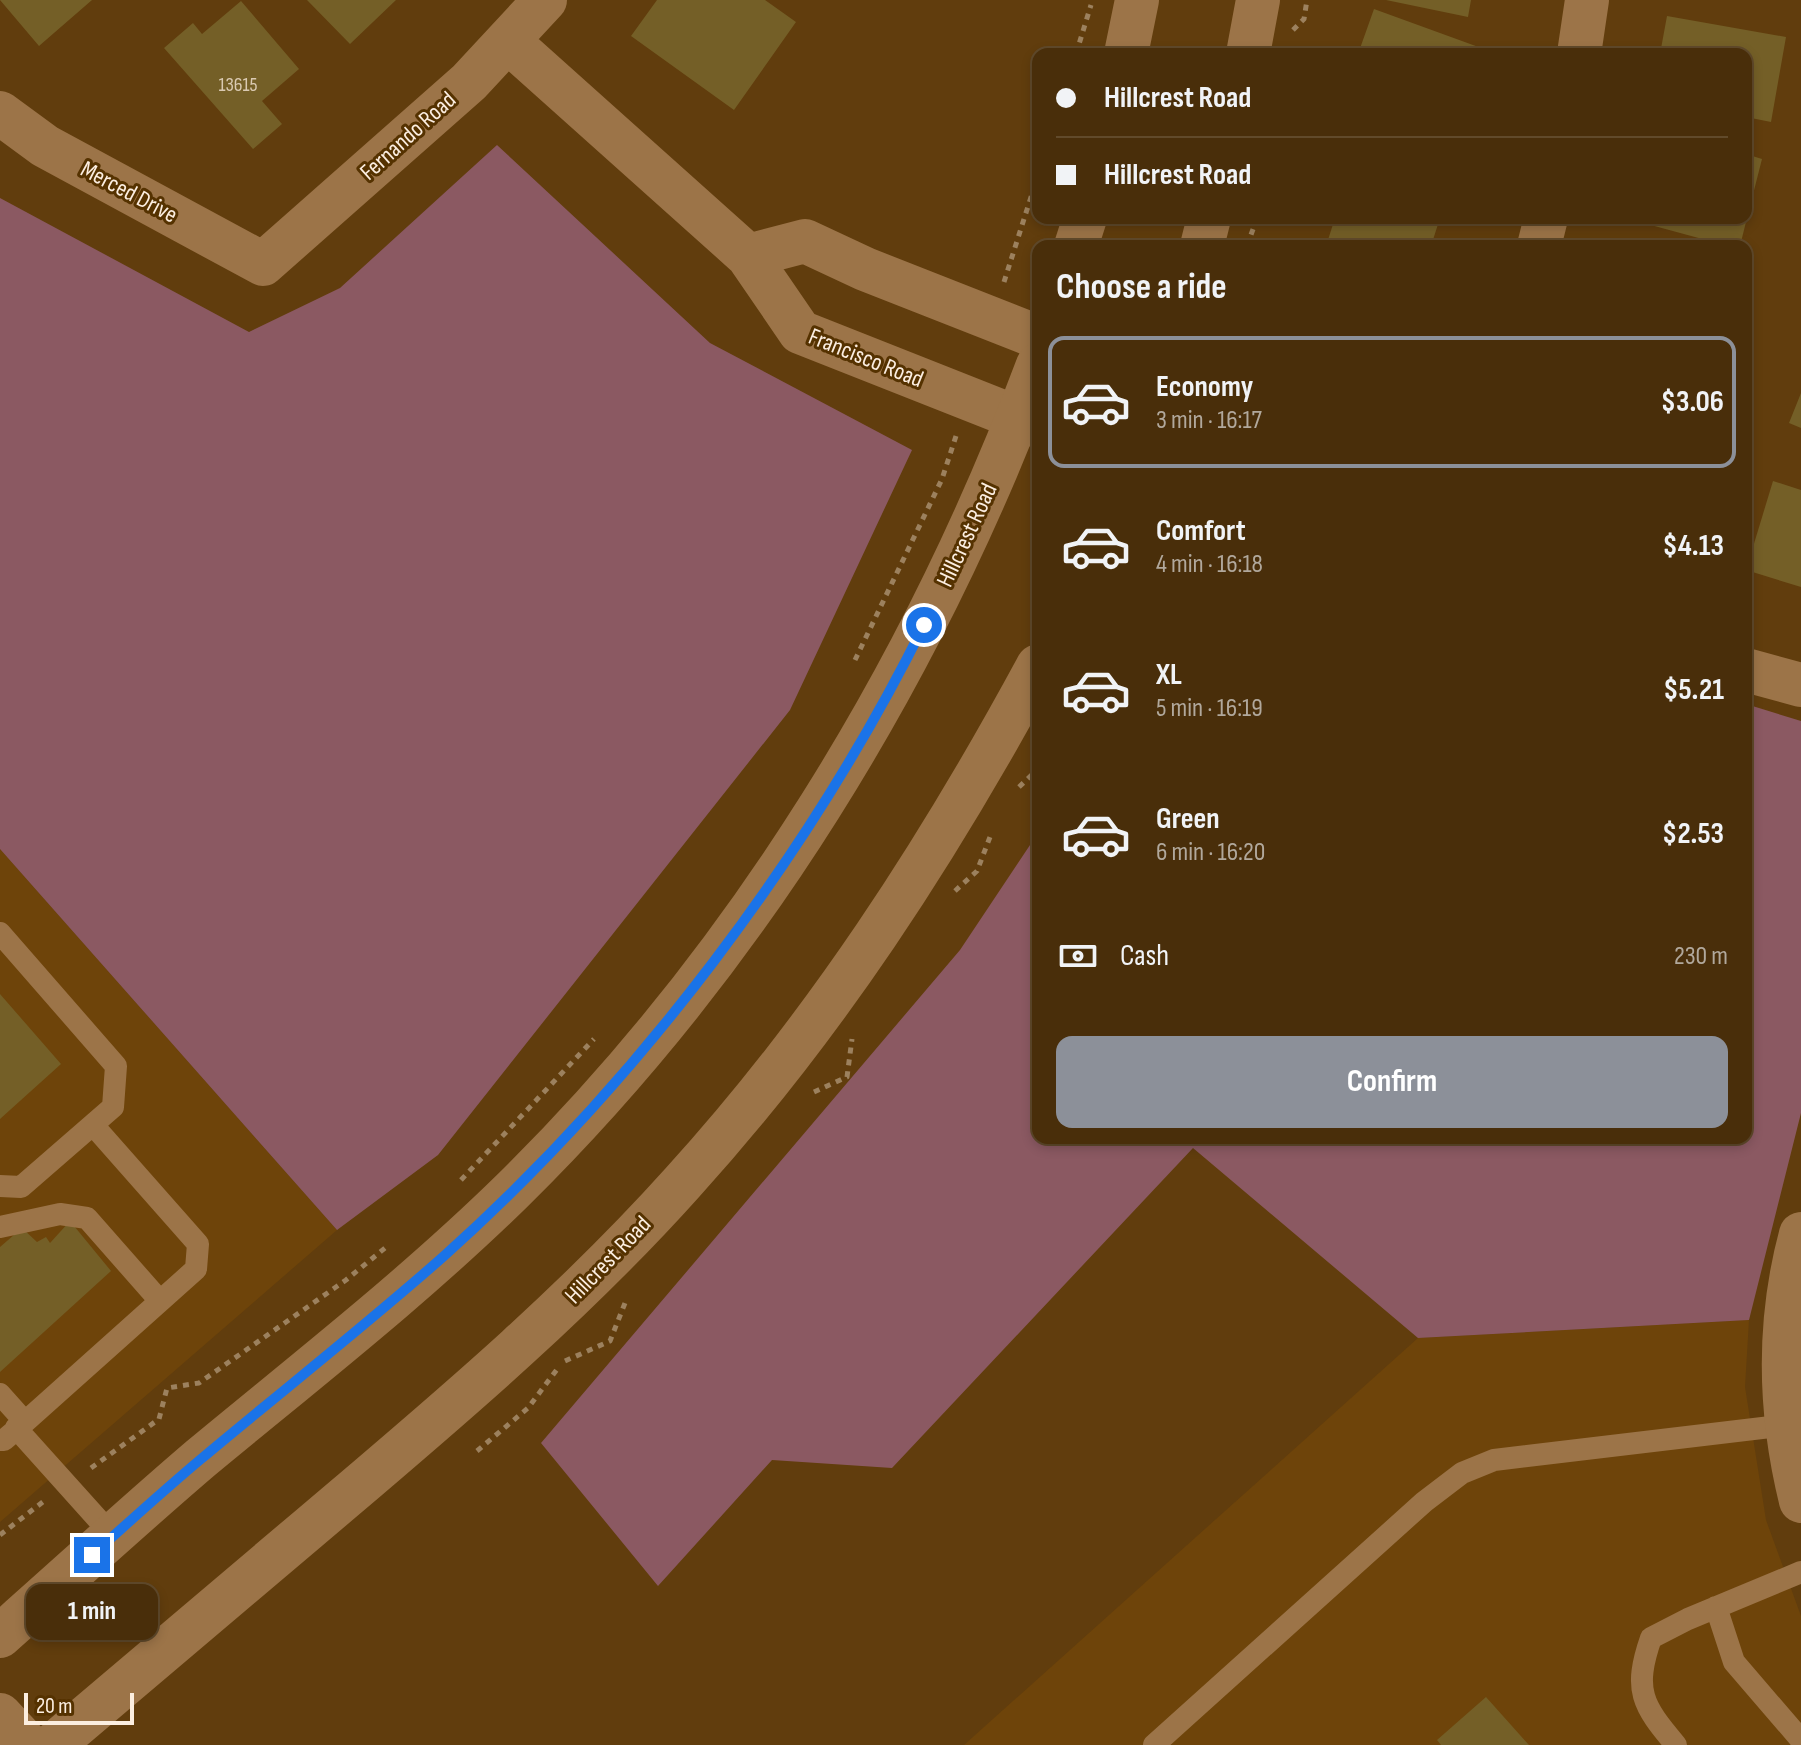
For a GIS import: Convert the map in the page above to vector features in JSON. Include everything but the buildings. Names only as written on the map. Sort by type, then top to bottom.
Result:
[{"type":"street","name":"Fernando Road","points":[[263,264],[422,125],[509,42],[545,0]]},
{"type":"street","points":[[1127,48],[1137,0]]},
{"type":"street","points":[[1249,48],[1258,0]]},
{"type":"street","points":[[1580,48],[1587,0]]},
{"type":"street","name":"Francisco Road","points":[[509,42],[748,256],[800,332],[1028,422]]},
{"type":"street","name":"Merced Drive","points":[[0,113],[45,146],[263,264]]},
{"type":"street","points":[[748,256],[805,241],[865,269],[1032,335]]},
{"type":"street","name":"Hillcrest Road","points":[[0,1636],[198,1461],[445,1255],[515,1188],[645,1046],[762,893],[866,731],[913,647],[1028,422],[1032,399]]},
{"type":"street","points":[[1752,672],[1801,685]]},
{"type":"street","name":"Hillcrest Road","points":[[53,1745],[546,1323],[683,1183],[756,1098],[866,952],[971,787],[1032,677]]},
{"type":"street","points":[[1801,1234],[1784,1328],[1783,1372],[1791,1461],[1801,1501]]},
{"type":"street","points":[[0,1715],[28,1745]]},
{"type":"lane","points":[[0,933],[116,1066],[113,1107],[21,1187],[0,1186]]},
{"type":"lane","points":[[14,1430],[196,1269],[198,1244],[93,1125]]},
{"type":"lane","points":[[0,1227],[60,1214],[87,1218],[160,1301]]},
{"type":"lane","points":[[0,1394],[14,1430],[113,1536]]},
{"type":"lane","points":[[1154,1745],[1412,1513],[1462,1473],[1494,1460],[1787,1425]]},
{"type":"lane","points":[[1676,1745],[1653,1718],[1641,1690],[1643,1661],[1651,1638],[1801,1572]]},
{"type":"lane","points":[[1716,1607],[1734,1662],[1801,1740]]},
{"type":"path","points":[[1078,48],[1092,0]]},
{"type":"path","points":[[992,319],[1032,194]]},
{"type":"path","points":[[849,672],[942,479],[968,398]]},
{"type":"path","points":[[455,1186],[601,1031]]},
{"type":"path","points":[[0,1535],[159,1419],[167,1388],[199,1383],[346,1280],[390,1244]]},
{"type":"shaded area","points":[[497,145],[710,343],[912,450],[790,710],[438,1155],[337,1230],[0,849],[0,198],[249,332],[340,288]]},
{"type":"shaded area","points":[[1752,706],[1801,721],[1801,1113],[1749,1320],[1418,1338],[1193,1148],[892,1468],[772,1460],[658,1586],[541,1443],[960,950],[1032,842],[1032,1144],[1752,1144]]},
{"type":"shaded area","points":[[0,849],[337,1230],[0,1522]]},
{"type":"shaded area","points":[[1749,1320],[1745,1387],[1766,1520],[1801,1616],[1801,1745],[964,1745],[1418,1338]]},
{"type":"route","points":[[92,1555],[198,1461],[445,1255],[515,1188],[581,1118],[645,1046],[762,893],[866,731],[924,625]]}]
